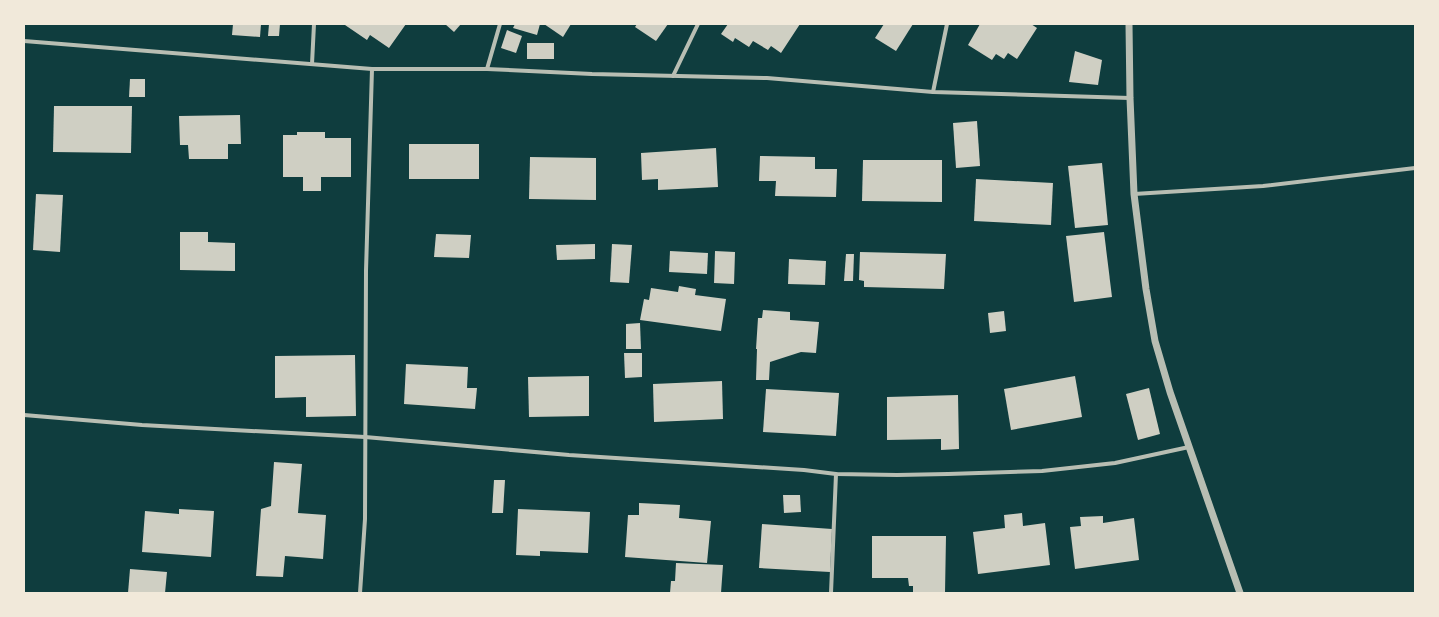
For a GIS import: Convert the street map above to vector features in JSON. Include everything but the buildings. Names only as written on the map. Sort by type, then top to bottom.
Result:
[{"type":"street","points":[[312,64],[314,24]]},
{"type":"street","points":[[487,69],[500,24]]},
{"type":"street","points":[[673,76],[698,24]]},
{"type":"street","points":[[933,92],[947,24]]},
{"type":"street","points":[[1129,24],[1134,194],[1146,289],[1155,341],[1170,392],[1240,593]]},
{"type":"street","points":[[24,41],[372,69],[487,69],[592,74],[767,78],[933,92],[1130,98]]},
{"type":"street","points":[[360,593],[365,519],[366,272],[372,69]]},
{"type":"street","points":[[1134,194],[1263,186],[1415,168]]},
{"type":"street","points":[[24,415],[142,425],[365,437],[576,456],[804,470],[836,474],[948,474],[1042,471],[1115,463],[1189,447]]},
{"type":"street","points":[[831,593],[836,474]]}]
